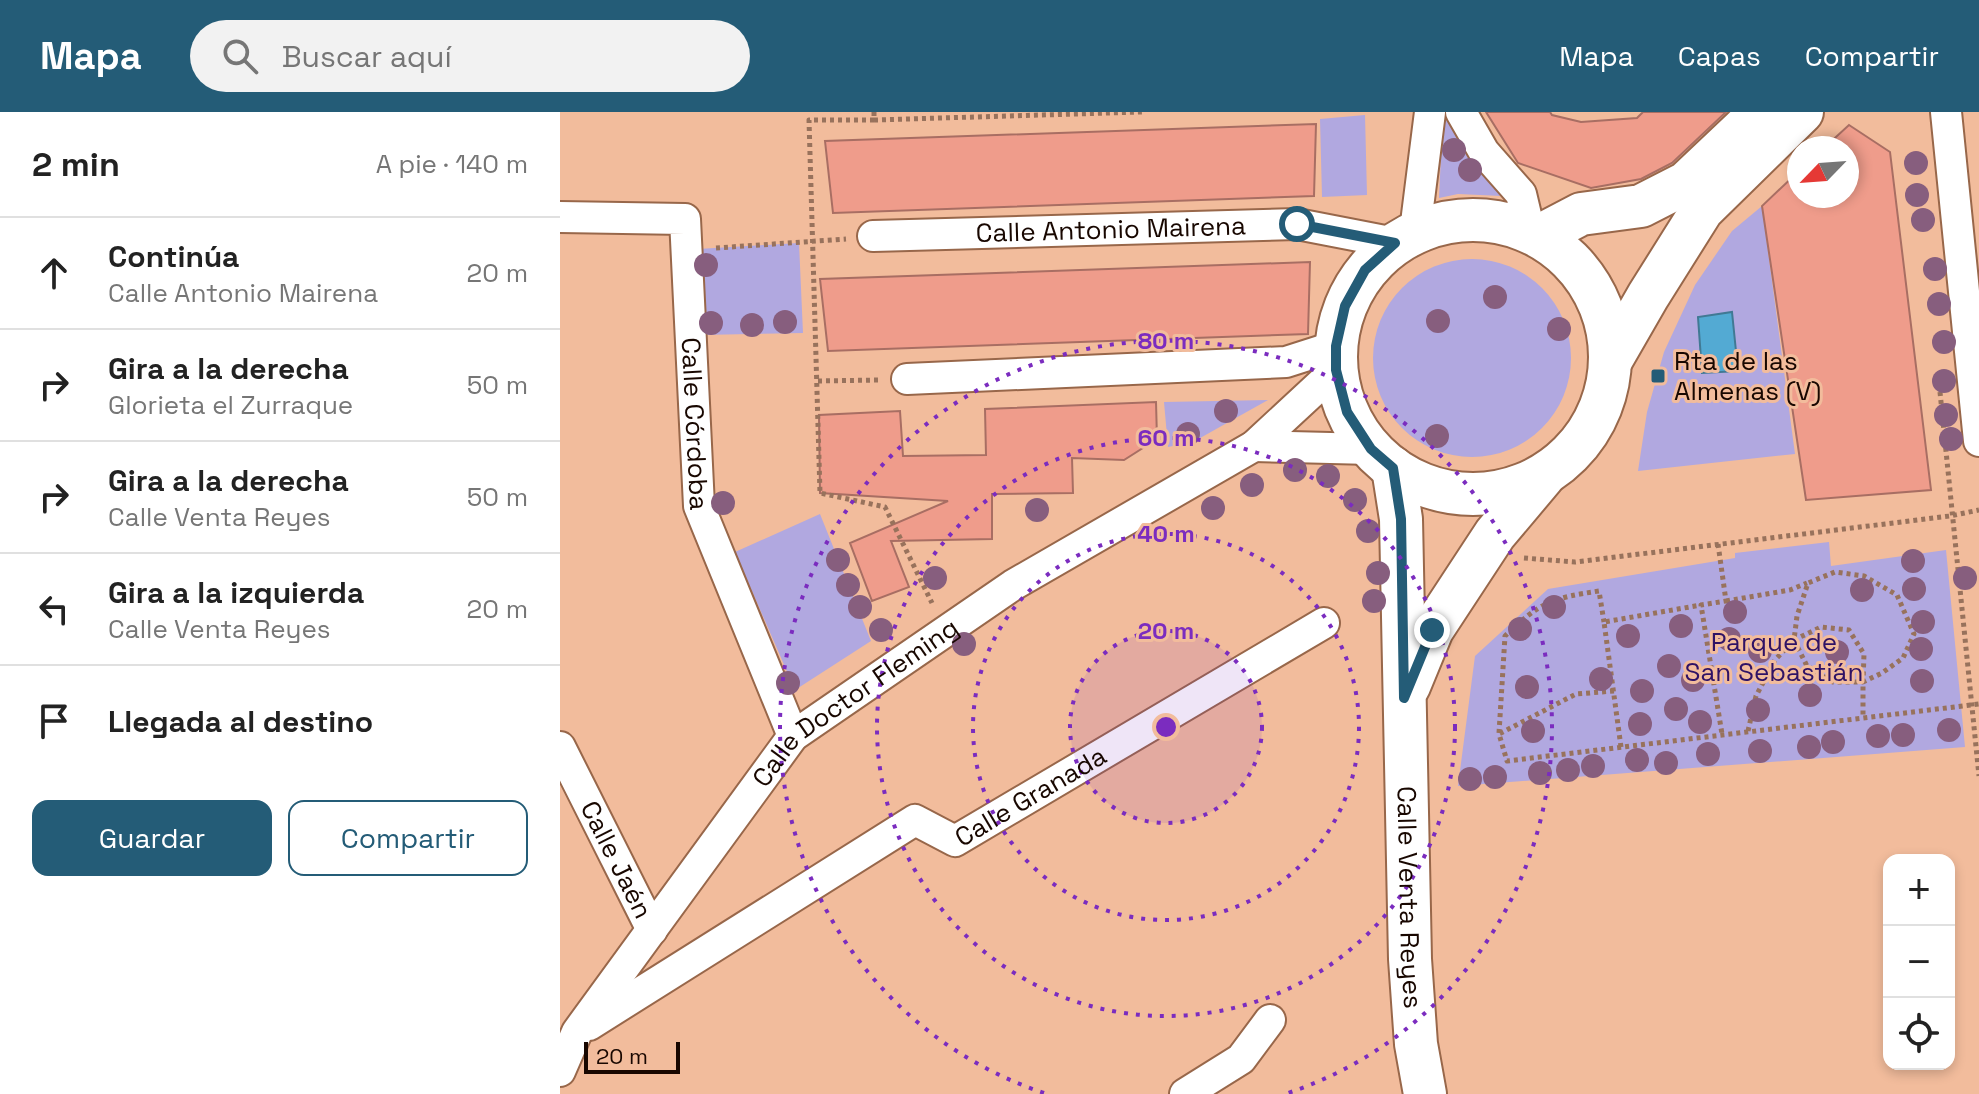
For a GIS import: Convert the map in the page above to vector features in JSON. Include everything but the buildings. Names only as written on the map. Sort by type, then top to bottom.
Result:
[{"type":"main road","points":[[1535,234],[1581,214],[1641,206],[1686,183],[1761,112]]},
{"type":"main road","points":[[1610,362],[1702,210],[1802,112]]},
{"type":"main road","points":[[1473,219],[1535,234],[1569,259],[1593,289],[1606,324],[1610,362],[1602,405],[1580,443],[1548,472],[1510,489],[1470,494],[1429,487],[1382,458],[1347,412],[1336,358],[1345,306],[1365,270],[1405,237],[1473,219]]},
{"type":"main road","name":"Calle Venta Reyes","points":[[1382,458],[1401,519],[1410,959],[1416,1044],[1425,1094]]},
{"type":"main road","name":"Calle Venta Reyes","points":[[1404,698],[1432,630],[1495,534],[1548,472]]},
{"type":"street","points":[[1405,237],[1430,112]]},
{"type":"street","points":[[1461,112],[1484,152],[1521,194],[1535,234]]},
{"type":"street","points":[[1946,112],[1979,441]]},
{"type":"street","name":"Calle Córdoba","points":[[560,217],[685,219],[699,506],[793,736]]},
{"type":"street","name":"Calle Antonio Mairena","points":[[873,236],[1297,224],[1405,237]]},
{"type":"street","points":[[907,379],[1336,358]]},
{"type":"street","name":"Calle Doctor Fleming","points":[[560,1071],[569,1029],[652,930],[793,736],[1013,585],[1254,446],[1336,358]]},
{"type":"street","points":[[1254,446],[1382,458]]},
{"type":"street","name":"Calle Granada","points":[[569,1029],[915,820],[955,841],[1324,623]]},
{"type":"street","name":"Calle Jaén","points":[[560,747],[652,930]]},
{"type":"street","points":[[1185,1094],[1241,1059],[1270,1020]]},
{"type":"path","points":[[874,112],[874,120]]},
{"type":"path","points":[[945,630],[885,507],[820,493],[809,120],[1142,112]]},
{"type":"path","points":[[687,250],[813,242]]},
{"type":"path","points":[[818,381],[907,379]]},
{"type":"path","points":[[1495,534],[1518,558],[1575,562],[1979,510]]},
{"type":"path","points":[[1718,544],[1726,601]]},
{"type":"path","points":[[1604,622],[1790,590],[1835,572],[1864,576],[1897,595],[1914,634],[1903,658],[1863,682],[1833,682],[1807,666],[1794,640],[1797,616],[1808,583]]},
{"type":"path","points":[[1621,747],[1599,591],[1558,597],[1530,611],[1505,636],[1499,734],[1507,761],[1979,704]]},
{"type":"path","points":[[1701,605],[1722,734]]},
{"type":"path","points":[[1748,731],[1756,696],[1775,660],[1794,640],[1821,627],[1849,630],[1864,654],[1863,717]]},
{"type":"path","points":[[1499,734],[1576,694],[1614,691]]},
{"type":"green space","points":[[1443,112],[1462,148],[1502,196],[1458,194],[1439,198]]},
{"type":"green space","points":[[1365,115],[1367,195],[1322,197],[1320,119]]},
{"type":"green space","points":[[1762,206],[1795,454],[1638,471],[1647,412],[1664,352],[1695,285],[1732,231]]},
{"type":"green space","points":[[799,243],[803,333],[701,335],[698,249]]},
{"type":"green space","points":[[1472,259],[1510,267],[1542,288],[1563,320],[1571,358],[1563,396],[1542,428],[1510,449],[1472,457],[1434,449],[1402,428],[1381,396],[1373,358],[1381,320],[1402,288],[1434,267]]},
{"type":"green space","points":[[1268,400],[1193,442],[1168,447],[1164,402]]},
{"type":"green space","points":[[820,514],[871,641],[795,690],[735,552]]},
{"type":"green space","name":"Parque de San Sebastián","points":[[1829,542],[1831,566],[1946,550],[1965,747],[1458,786],[1475,656],[1548,589],[1735,558],[1735,553]]},
{"type":"water","points":[[1732,312],[1738,371],[1702,373],[1698,317]]},
{"type":"place","name":"Rta de las Almenas (V)","points":[[1658,376]]},
{"type":"route","points":[[1297,224],[1395,243],[1365,270],[1345,306],[1336,346],[1336,370],[1347,412],[1371,449],[1393,468],[1401,519],[1404,698],[1432,630]]}]
